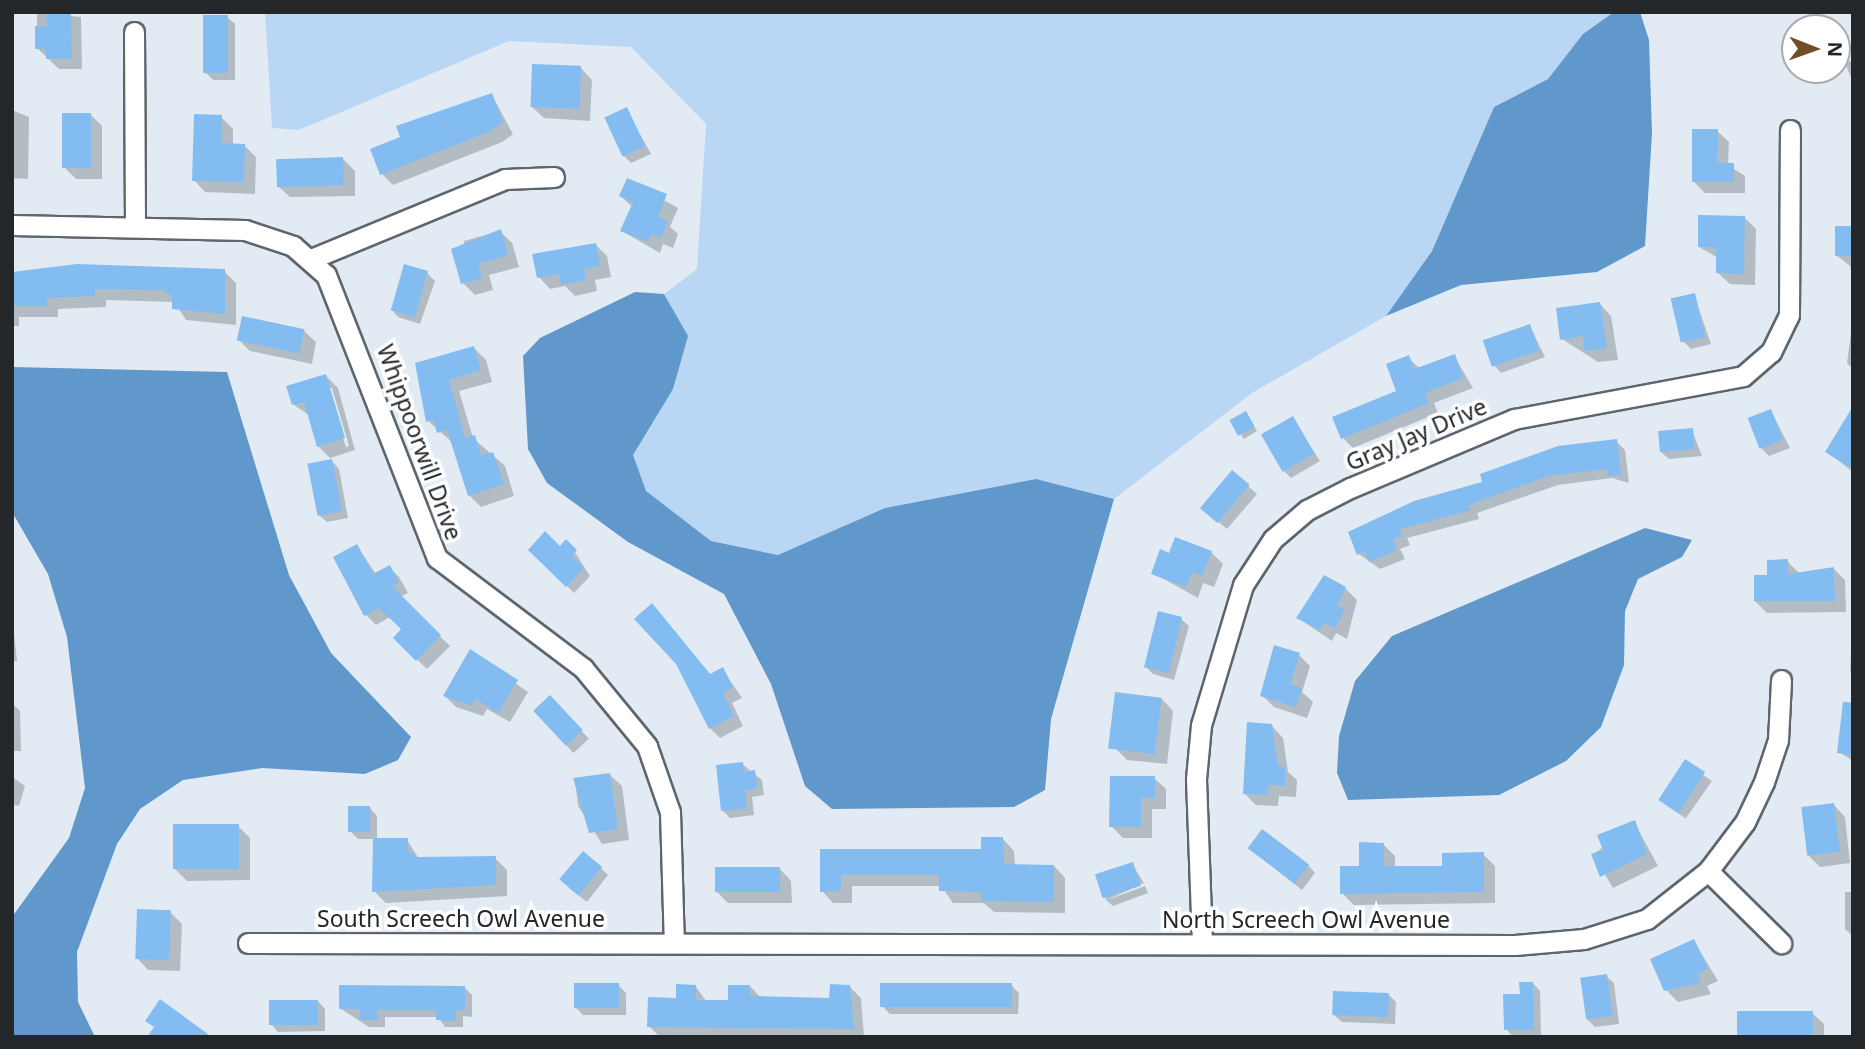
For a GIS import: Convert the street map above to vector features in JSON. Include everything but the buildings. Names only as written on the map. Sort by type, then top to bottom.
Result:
[{"type":"street","points":[[134,32],[135,227]]},
{"type":"street","name":"Gray Jay Drive","points":[[1202,943],[1196,779],[1201,725],[1243,585],[1273,539],[1307,510],[1350,488],[1514,419],[1743,376],[1771,352],[1789,315],[1790,130]]},
{"type":"street","points":[[311,259],[505,180],[554,177]]},
{"type":"street","name":"Whippoorwill Drive","points":[[12,225],[244,230],[270,235],[311,259],[340,296],[424,536],[437,558],[583,668],[647,746],[670,812],[674,943]]},
{"type":"street","name":"North Screech Owl Avenue","points":[[674,943],[1515,945],[1584,939],[1647,919],[1708,871],[1745,821],[1764,782],[1778,740],[1781,680]]},
{"type":"street","points":[[1708,871],[1781,943]]},
{"type":"street","name":"South Screech Owl Avenue","points":[[248,943],[674,943]]},
{"type":"shaded area","points":[[265,12],[1614,12],[1583,34],[1548,79],[1494,107],[1432,251],[1386,316],[1252,393],[1114,499],[1036,479],[885,508],[778,555],[711,541],[645,491],[632,455],[673,389],[687,336],[664,294],[697,269],[706,124],[631,47],[509,41],[299,130],[272,128]]},
{"type":"water","points":[[1614,12],[1640,12],[1649,40],[1652,133],[1645,246],[1597,272],[1461,285],[1386,316],[1432,251],[1494,107],[1548,79],[1583,34]]},
{"type":"water","points":[[635,292],[664,294],[688,336],[673,389],[633,455],[646,491],[711,541],[778,555],[885,508],[1036,479],[1114,499],[1051,719],[1045,790],[1014,807],[832,809],[805,786],[771,684],[724,594],[628,542],[547,483],[528,449],[523,356],[540,338]]},
{"type":"water","points":[[12,367],[227,372],[289,575],[331,653],[411,737],[398,760],[365,774],[262,768],[183,780],[140,809],[117,844],[77,952],[78,1002],[95,1037],[12,1037],[12,917],[69,838],[85,788],[67,637],[48,574],[12,512]]},
{"type":"water","points":[[1645,528],[1692,540],[1682,557],[1638,579],[1625,611],[1624,665],[1601,727],[1566,761],[1499,795],[1348,800],[1337,773],[1339,736],[1355,681],[1392,636]]}]
